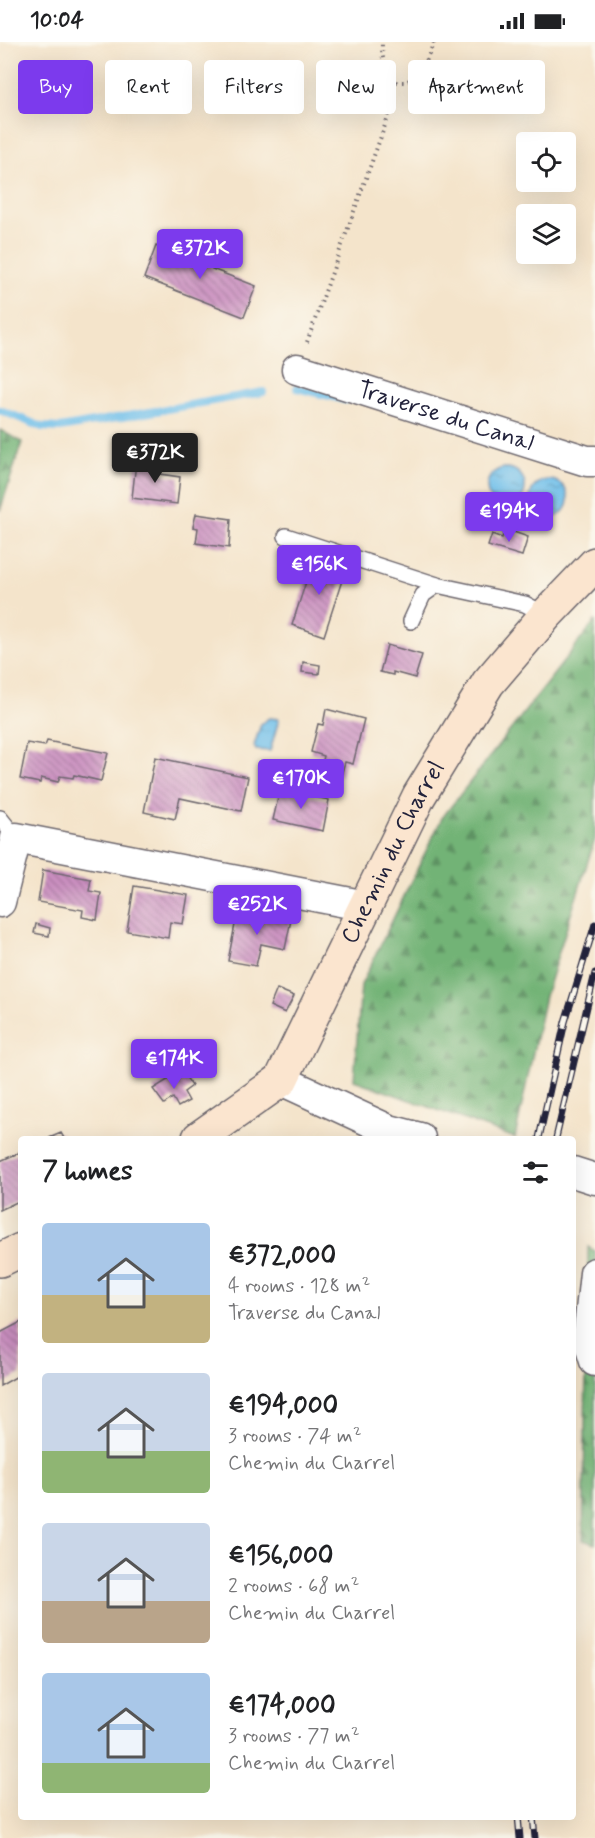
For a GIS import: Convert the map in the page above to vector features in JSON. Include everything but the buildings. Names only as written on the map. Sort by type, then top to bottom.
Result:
[{"type":"street","name":"Traverse du Canal","points":[[297,369],[576,458],[595,461]]},
{"type":"street","name":"Chemin du Charrel","points":[[202,1136],[281,1080],[419,796],[488,683],[546,615],[595,564]]},
{"type":"street","points":[[0,902],[8,828],[366,906]]},
{"type":"street","points":[[281,1080],[389,1130],[412,1136]]},
{"type":"street","points":[[576,1174],[595,1179]]},
{"type":"street","points":[[0,1260],[18,1251]]},
{"type":"street","points":[[595,1273],[588,1339],[595,1361]]},
{"type":"lane","points":[[286,536],[437,585],[525,604],[546,615]]},
{"type":"lane","points":[[411,621],[423,596],[437,585]]},
{"type":"path","points":[[382,42],[382,60]]},
{"type":"path","points":[[396,82],[405,82],[420,76],[434,42]]},
{"type":"path","points":[[297,369],[389,114]]},
{"type":"green space","points":[[0,430],[22,442],[0,511]]},
{"type":"green space","points":[[595,621],[595,839],[545,996],[515,1136],[509,1136],[354,1080],[361,985],[442,818]]},
{"type":"green space","points":[[588,1247],[595,1251],[595,1544],[583,1540]]},
{"type":"water","points":[[506,468],[520,473],[525,487],[520,501],[506,506],[492,501],[487,487],[492,473]]},
{"type":"water","points":[[549,480],[556,481],[562,486],[567,492],[567,506],[562,512],[556,517],[549,518],[542,517],[536,512],[531,506],[530,499],[531,492],[536,486],[542,481]]},
{"type":"water","points":[[269,718],[279,719],[270,751],[256,750],[254,746],[261,724]]},
{"type":"waterway","points":[[297,388],[346,400]]},
{"type":"waterway","points":[[0,410],[42,427],[60,428],[263,392]]},
{"type":"railway","points":[[539,1136],[565,1022],[595,924]]},
{"type":"railway","points":[[556,1136],[595,973]]},
{"type":"railway","points":[[518,1820],[520,1838]]},
{"type":"railway","points":[[533,1820],[535,1838]]}]
